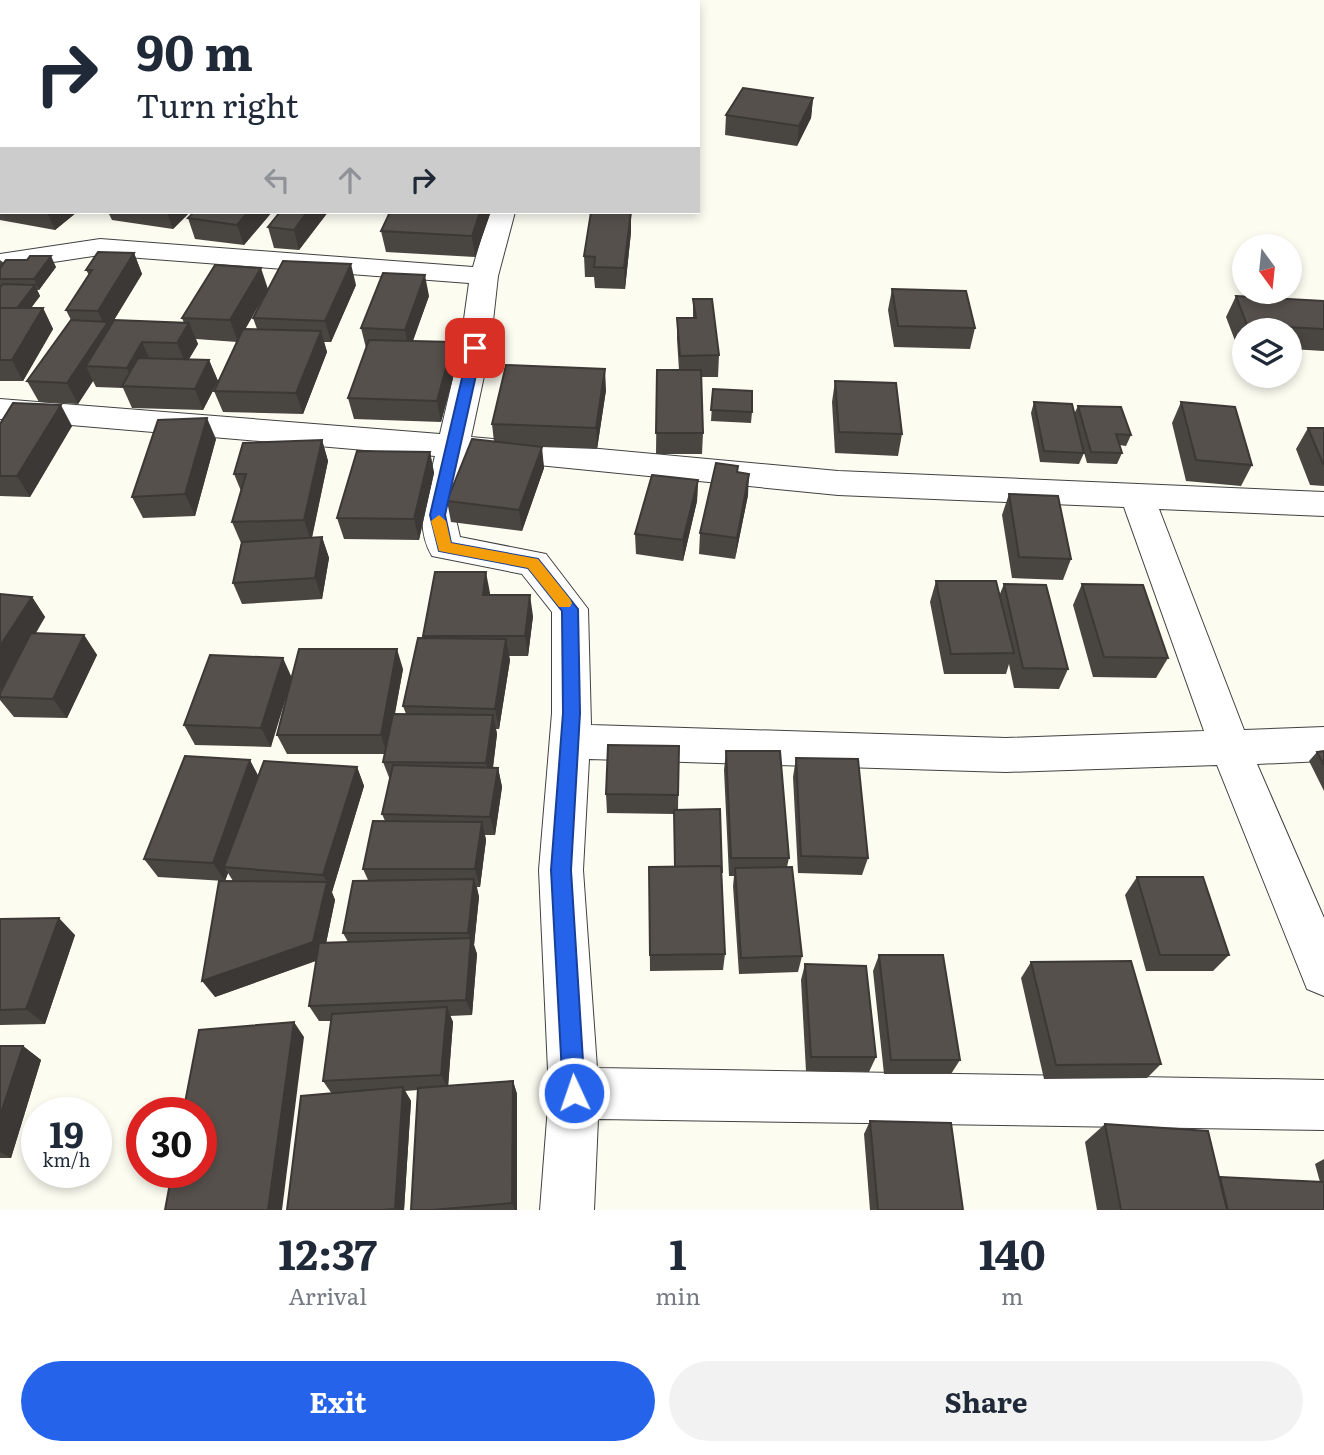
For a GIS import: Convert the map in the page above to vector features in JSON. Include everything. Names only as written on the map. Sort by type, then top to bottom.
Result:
[{"type":"street","points":[[501,214],[484,276],[475,348],[451,446],[438,515],[444,547],[533,563],[570,609],[570,741],[561,870],[574,1093],[567,1210]]},
{"type":"street","points":[[0,262],[100,247],[484,276]]},
{"type":"street","points":[[0,408],[451,446],[838,483],[1324,504]]},
{"type":"street","points":[[1138,498],[1230,747],[1324,973]]},
{"type":"street","points":[[570,741],[1006,755],[1324,744]]},
{"type":"street","points":[[574,1093],[1324,1105]]},
{"type":"building","points":[[743,88],[813,98],[799,126],[726,115]]},
{"type":"building","points":[[192,214],[246,214],[237,225],[188,218]]},
{"type":"building","points":[[278,214],[306,214],[294,230],[268,227]]},
{"type":"building","points":[[389,214],[479,214],[472,236],[381,231]]},
{"type":"building","points":[[591,214],[631,214],[624,268],[594,267],[595,257],[584,256]]},
{"type":"building","points":[[98,252],[134,253],[98,311],[66,310],[92,270],[86,270]]},
{"type":"building","points":[[30,256],[51,256],[34,279],[0,279],[0,268],[6,260],[27,260]]},
{"type":"building","points":[[283,261],[351,264],[325,321],[253,318]]},
{"type":"building","points":[[215,265],[261,268],[230,320],[182,318]]},
{"type":"building","points":[[383,273],[425,275],[405,330],[361,328]]},
{"type":"building","points":[[3,284],[35,285],[17,308],[0,308],[0,287]]},
{"type":"building","points":[[892,289],[966,291],[975,328],[898,326]]},
{"type":"building","points":[[693,299],[712,299],[719,355],[680,356],[677,318],[696,318]]},
{"type":"building","points":[[1302,300],[1324,301],[1324,329],[1302,328],[1302,318],[1244,318],[1239,304],[1302,304]]},
{"type":"building","points":[[0,308],[43,308],[12,360],[0,360]]},
{"type":"building","points":[[71,320],[108,322],[67,383],[27,381]]},
{"type":"building","points":[[114,320],[189,323],[177,343],[142,342],[127,368],[86,366]]},
{"type":"building","points":[[243,329],[321,331],[296,393],[214,391]]},
{"type":"building","points":[[369,340],[453,342],[437,401],[348,398]]},
{"type":"building","points":[[138,358],[209,360],[195,389],[122,386]]},
{"type":"building","points":[[506,365],[605,369],[596,428],[492,424]]},
{"type":"building","points":[[657,370],[701,370],[703,433],[656,433]]},
{"type":"building","points":[[835,381],[896,383],[902,434],[839,432]]},
{"type":"building","points":[[713,389],[752,391],[752,412],[711,410]]},
{"type":"building","points":[[1034,402],[1072,404],[1084,453],[1044,451]]},
{"type":"building","points":[[1181,402],[1235,407],[1252,465],[1196,460]]},
{"type":"building","points":[[13,403],[61,405],[17,476],[0,476],[0,424]]},
{"type":"building","points":[[1078,406],[1121,407],[1131,435],[1116,434],[1122,453],[1091,452]]},
{"type":"building","points":[[207,418],[185,494],[132,497],[158,420]]},
{"type":"building","points":[[1308,428],[1324,428],[1324,464],[1323,464]]},
{"type":"building","points":[[472,439],[542,447],[519,510],[447,501]]},
{"type":"building","points":[[322,440],[304,520],[232,522],[246,474],[234,474],[243,443]]},
{"type":"building","points":[[357,451],[430,452],[414,519],[337,518]]},
{"type":"building","points":[[716,463],[738,466],[737,472],[749,474],[737,538],[700,533]]},
{"type":"building","points":[[652,475],[698,480],[683,540],[635,534]]},
{"type":"building","points":[[1009,494],[1058,496],[1071,559],[1019,557]]},
{"type":"building","points":[[322,537],[315,578],[233,583],[242,542]]},
{"type":"building","points":[[435,572],[486,572],[483,595],[530,595],[525,636],[423,636]]},
{"type":"building","points":[[936,581],[996,581],[1014,653],[951,654]]},
{"type":"building","points":[[1004,584],[1046,585],[1068,669],[1023,668]]},
{"type":"building","points":[[1082,584],[1143,585],[1168,658],[1104,657]]},
{"type":"building","points":[[0,594],[32,597],[0,646]]},
{"type":"building","points":[[31,633],[84,635],[53,699],[0,697],[0,693]]},
{"type":"building","points":[[418,638],[506,639],[495,709],[403,706]]},
{"type":"building","points":[[299,649],[397,649],[381,735],[277,735]]},
{"type":"building","points":[[210,655],[283,658],[261,728],[184,725]]},
{"type":"building","points":[[393,714],[493,715],[486,763],[383,762]]},
{"type":"building","points":[[608,745],[679,746],[678,795],[606,794]]},
{"type":"building","points":[[726,751],[780,751],[789,858],[731,858]]},
{"type":"building","points":[[1324,751],[1324,765],[1317,752]]},
{"type":"building","points":[[185,756],[250,760],[213,863],[144,859]]},
{"type":"building","points":[[796,758],[858,759],[868,858],[801,856]]},
{"type":"building","points":[[264,761],[357,767],[323,875],[224,867]]},
{"type":"building","points":[[393,765],[498,768],[490,817],[382,814]]},
{"type":"building","points":[[720,809],[722,872],[721,866],[675,867],[674,810]]},
{"type":"building","points":[[373,821],[482,822],[475,869],[363,869]]},
{"type":"building","points":[[721,866],[725,954],[650,955],[649,867]]},
{"type":"building","points":[[792,867],[802,956],[741,958],[735,868]]},
{"type":"building","points":[[1137,877],[1203,877],[1229,955],[1160,955]]},
{"type":"building","points":[[474,879],[468,933],[343,933],[353,881]]},
{"type":"building","points":[[219,881],[327,882],[313,942],[202,981]]},
{"type":"building","points":[[59,918],[26,1009],[0,1010],[0,919]]},
{"type":"building","points":[[471,938],[466,1000],[309,1006],[319,943]]},
{"type":"building","points":[[879,955],[943,955],[960,1060],[891,1060]]},
{"type":"building","points":[[1131,961],[1161,1064],[1056,1065],[1031,962]]},
{"type":"building","points":[[805,964],[866,966],[876,1057],[811,1057]]},
{"type":"building","points":[[447,1007],[441,1075],[323,1081],[332,1014]]},
{"type":"building","points":[[294,1022],[268,1210],[165,1210],[169,1188],[217,1188],[217,1097],[186,1097],[199,1030]]},
{"type":"building","points":[[0,1046],[23,1046],[0,1116]]},
{"type":"building","points":[[513,1081],[512,1203],[411,1210],[418,1088]]},
{"type":"building","points":[[403,1087],[395,1209],[287,1210],[301,1096]]},
{"type":"building","points":[[870,1121],[951,1123],[963,1210],[878,1210]]},
{"type":"building","points":[[1105,1124],[1208,1131],[1227,1210],[1121,1210]]},
{"type":"building","points":[[1220,1177],[1324,1182],[1324,1210],[1228,1210]]},
{"type":"slow traffic","points":[[439,521],[444,547],[533,563],[564,603]]},
{"type":"route","points":[[475,348],[451,446],[438,515],[444,547],[533,563],[570,609],[572,713],[561,870],[574,1093]]}]
